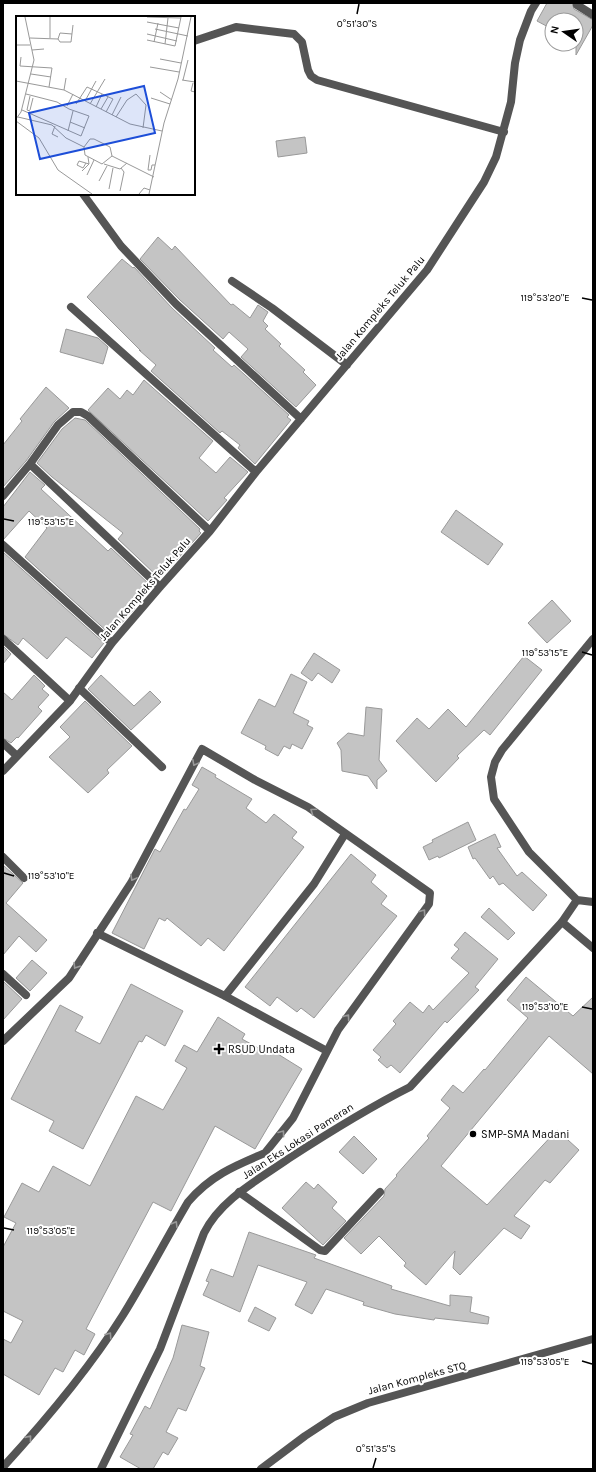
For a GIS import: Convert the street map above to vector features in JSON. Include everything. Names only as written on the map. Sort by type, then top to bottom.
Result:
[{"type":"street","name":"Jalan Kompleks Teluk Palu","points":[[3,770],[70,701],[112,644],[210,531],[256,472],[427,270],[484,182],[496,157],[511,102],[515,63],[520,40],[531,11],[536,3]]},
{"type":"street","points":[[577,5],[593,15]]},
{"type":"street","points":[[195,41],[236,27],[294,34],[302,42],[308,70],[311,76],[317,80],[504,132]]},
{"type":"street","points":[[84,195],[121,246],[176,304],[301,419]]},
{"type":"street","points":[[232,282],[272,308],[347,365]]},
{"type":"street","points":[[71,307],[256,472]]},
{"type":"street","points":[[3,496],[30,464],[58,425],[73,412],[81,412],[102,429],[210,531]]},
{"type":"street","points":[[30,464],[160,587]]},
{"type":"street","points":[[3,545],[112,644]]},
{"type":"street","points":[[3,639],[70,701]]},
{"type":"street","points":[[593,639],[502,750],[495,762],[491,777],[494,799],[529,852],[577,900],[593,902]]},
{"type":"street","points":[[79,688],[162,766]]},
{"type":"street","points":[[3,743],[17,756]]},
{"type":"street","points":[[3,1041],[69,978],[130,883],[202,749],[255,780],[308,808],[430,893],[429,904],[338,1030],[292,1118],[271,1147],[265,1153],[217,1175],[200,1188],[188,1202],[113,1328],[86,1367],[25,1443],[3,1467]]},
{"type":"street","points":[[225,996],[314,884],[345,834]]},
{"type":"street","points":[[3,857],[24,878]]},
{"type":"street","name":"Jalan Eks Lokasi Pameran","points":[[101,1469],[160,1349],[204,1232],[211,1219],[239,1192],[326,1134],[378,1103],[410,1087],[562,922],[577,900]]},
{"type":"street","points":[[562,922],[593,948]]},
{"type":"street","points":[[97,933],[225,996],[327,1051]]},
{"type":"street","points":[[3,974],[26,995]]},
{"type":"street","points":[[239,1192],[320,1250],[325,1251],[380,1192]]},
{"type":"street","name":"Jalan Kompleks STQ","points":[[261,1469],[305,1436],[334,1417],[368,1402],[593,1339]]},
{"type":"building","points":[[547,3],[572,3],[574,9],[579,12],[544,12],[544,25],[537,21]]},
{"type":"building","points":[[584,15],[593,20],[593,25],[584,41]]},
{"type":"building","points":[[305,137],[307,153],[278,157],[276,141]]},
{"type":"building","points":[[158,237],[172,250],[175,246],[231,305],[233,304],[250,318],[258,305],[268,312],[263,321],[268,326],[265,329],[281,344],[279,346],[305,370],[303,372],[316,385],[296,407],[241,357],[248,349],[229,332],[223,339],[180,300],[140,259]]},
{"type":"building","points":[[122,259],[133,268],[134,267],[172,308],[215,348],[213,350],[232,367],[234,365],[289,415],[287,417],[291,420],[255,464],[238,448],[240,445],[222,431],[220,433],[151,371],[156,365],[139,350],[141,351],[87,297]]},
{"type":"building","points":[[66,329],[98,338],[108,347],[103,364],[60,352]]},
{"type":"building","points":[[144,380],[213,441],[199,458],[216,473],[230,457],[248,472],[224,498],[227,500],[208,521],[88,410],[108,388],[120,399],[127,390],[133,395]]},
{"type":"building","points":[[46,387],[69,408],[54,422],[26,461],[3,487],[3,445],[22,421],[20,419]]},
{"type":"building","points":[[75,418],[85,420],[200,529],[199,531],[201,533],[164,574],[161,571],[157,576],[118,539],[123,533],[52,477],[37,463],[62,429]]},
{"type":"building","points":[[30,472],[45,485],[41,489],[108,551],[111,548],[150,585],[132,606],[135,608],[111,635],[25,557],[47,528],[29,511],[3,540],[3,507]]},
{"type":"building","points":[[456,510],[503,544],[488,565],[441,532]]},
{"type":"building","points":[[3,552],[104,643],[92,658],[66,637],[47,659],[23,638],[18,645],[3,634]]},
{"type":"building","points":[[552,600],[571,621],[547,643],[528,623]]},
{"type":"building","points":[[3,646],[11,654],[3,664]]},
{"type":"building","points":[[314,653],[340,670],[332,683],[318,673],[312,681],[301,673]]},
{"type":"building","points":[[524,656],[542,670],[490,735],[484,730],[457,756],[459,758],[436,782],[396,741],[417,718],[429,729],[448,709],[466,727]]},
{"type":"building","points":[[291,674],[307,682],[293,713],[309,721],[307,725],[313,728],[302,749],[292,744],[290,749],[284,746],[278,756],[265,749],[266,746],[241,733],[259,699],[275,707]]},
{"type":"building","points":[[34,675],[45,686],[42,689],[49,695],[38,707],[42,711],[18,738],[17,737],[11,743],[3,738],[3,692],[12,700]]},
{"type":"building","points":[[101,675],[134,706],[150,691],[161,702],[131,730],[88,689]]},
{"type":"building","points":[[85,701],[132,746],[107,770],[109,773],[88,793],[49,757],[70,737],[60,727]]},
{"type":"building","points":[[366,707],[382,709],[379,760],[387,771],[377,780],[377,789],[368,776],[342,771],[341,750],[337,743],[348,733],[364,736]]},
{"type":"building","points":[[202,767],[216,775],[215,777],[252,799],[246,808],[266,823],[274,814],[297,832],[292,838],[304,847],[224,951],[208,938],[201,946],[167,918],[165,921],[159,918],[144,949],[112,933],[155,849],[160,852],[184,809],[186,810],[199,789],[192,785]]},
{"type":"building","points":[[468,822],[476,840],[439,858],[438,856],[429,860],[423,847],[433,842],[432,840]]},
{"type":"building","points":[[495,834],[501,847],[497,848],[517,876],[522,872],[547,895],[533,911],[503,883],[499,885],[493,876],[490,879],[475,858],[473,859],[468,847]]},
{"type":"building","points":[[351,854],[376,875],[371,882],[387,896],[381,904],[397,916],[314,1018],[301,1008],[297,1012],[277,997],[270,1006],[245,987]]},
{"type":"building","points":[[3,865],[23,883],[6,903],[47,940],[36,952],[19,936],[3,955]]},
{"type":"building","points":[[489,908],[515,933],[508,940],[481,917]]},
{"type":"building","points":[[465,932],[498,959],[475,987],[479,990],[447,1023],[445,1021],[400,1073],[391,1065],[387,1068],[378,1060],[381,1057],[373,1050],[396,1024],[393,1021],[410,1002],[423,1013],[429,1005],[433,1010],[469,973],[451,958],[459,949],[454,945]]},
{"type":"building","points":[[32,960],[47,973],[30,991],[16,978]]},
{"type":"building","points":[[526,977],[573,1016],[593,997],[593,1074],[549,1036],[441,1166],[487,1205],[557,1130],[579,1150],[550,1183],[545,1180],[514,1216],[530,1226],[521,1239],[504,1228],[460,1275],[453,1268],[455,1251],[426,1285],[404,1266],[406,1263],[379,1236],[361,1254],[344,1238],[384,1196],[385,1189],[429,1138],[427,1136],[450,1108],[441,1100],[453,1085],[463,1093],[484,1069],[485,1070],[528,1018],[507,1000]]},
{"type":"building","points":[[3,981],[22,999],[3,1020]]},
{"type":"building","points":[[131,984],[183,1011],[165,1046],[146,1035],[142,1042],[139,1041],[83,1149],[49,1131],[54,1121],[11,1099],[60,1005],[83,1017],[75,1031],[100,1044]]},
{"type":"building","points":[[218,1017],[245,1034],[242,1039],[271,1055],[273,1051],[302,1069],[255,1149],[215,1126],[171,1211],[153,1202],[86,1329],[95,1334],[84,1355],[75,1350],[63,1372],[55,1368],[39,1395],[3,1374],[3,1339],[11,1343],[23,1321],[3,1311],[3,1247],[16,1223],[4,1217],[22,1183],[39,1192],[53,1166],[90,1186],[136,1096],[163,1110],[187,1068],[175,1061],[184,1045],[197,1052]]},
{"type":"building","points":[[354,1136],[377,1159],[363,1174],[339,1152]]},
{"type":"building","points":[[306,1182],[314,1189],[318,1184],[337,1202],[332,1208],[346,1221],[323,1245],[282,1208]]},
{"type":"building","points":[[249,1232],[316,1255],[314,1258],[392,1286],[391,1289],[450,1306],[450,1295],[472,1297],[470,1312],[489,1317],[488,1324],[435,1318],[434,1320],[395,1314],[363,1305],[364,1302],[326,1289],[312,1314],[295,1305],[307,1282],[258,1265],[240,1312],[203,1295],[209,1282],[206,1281],[211,1269],[233,1277]]},
{"type":"building","points":[[255,1307],[276,1318],[269,1331],[248,1321]]},
{"type":"building","points":[[182,1325],[209,1332],[200,1366],[205,1368],[186,1411],[178,1408],[166,1432],[178,1438],[168,1455],[163,1452],[153,1469],[141,1469],[120,1457],[133,1435],[130,1434],[145,1406],[150,1409],[173,1358]]},
{"type":"place","name":"RSUD Undata","points":[[219,1049]]},
{"type":"place","name":"SMP-SMA Madani","points":[[473,1134]]}]
